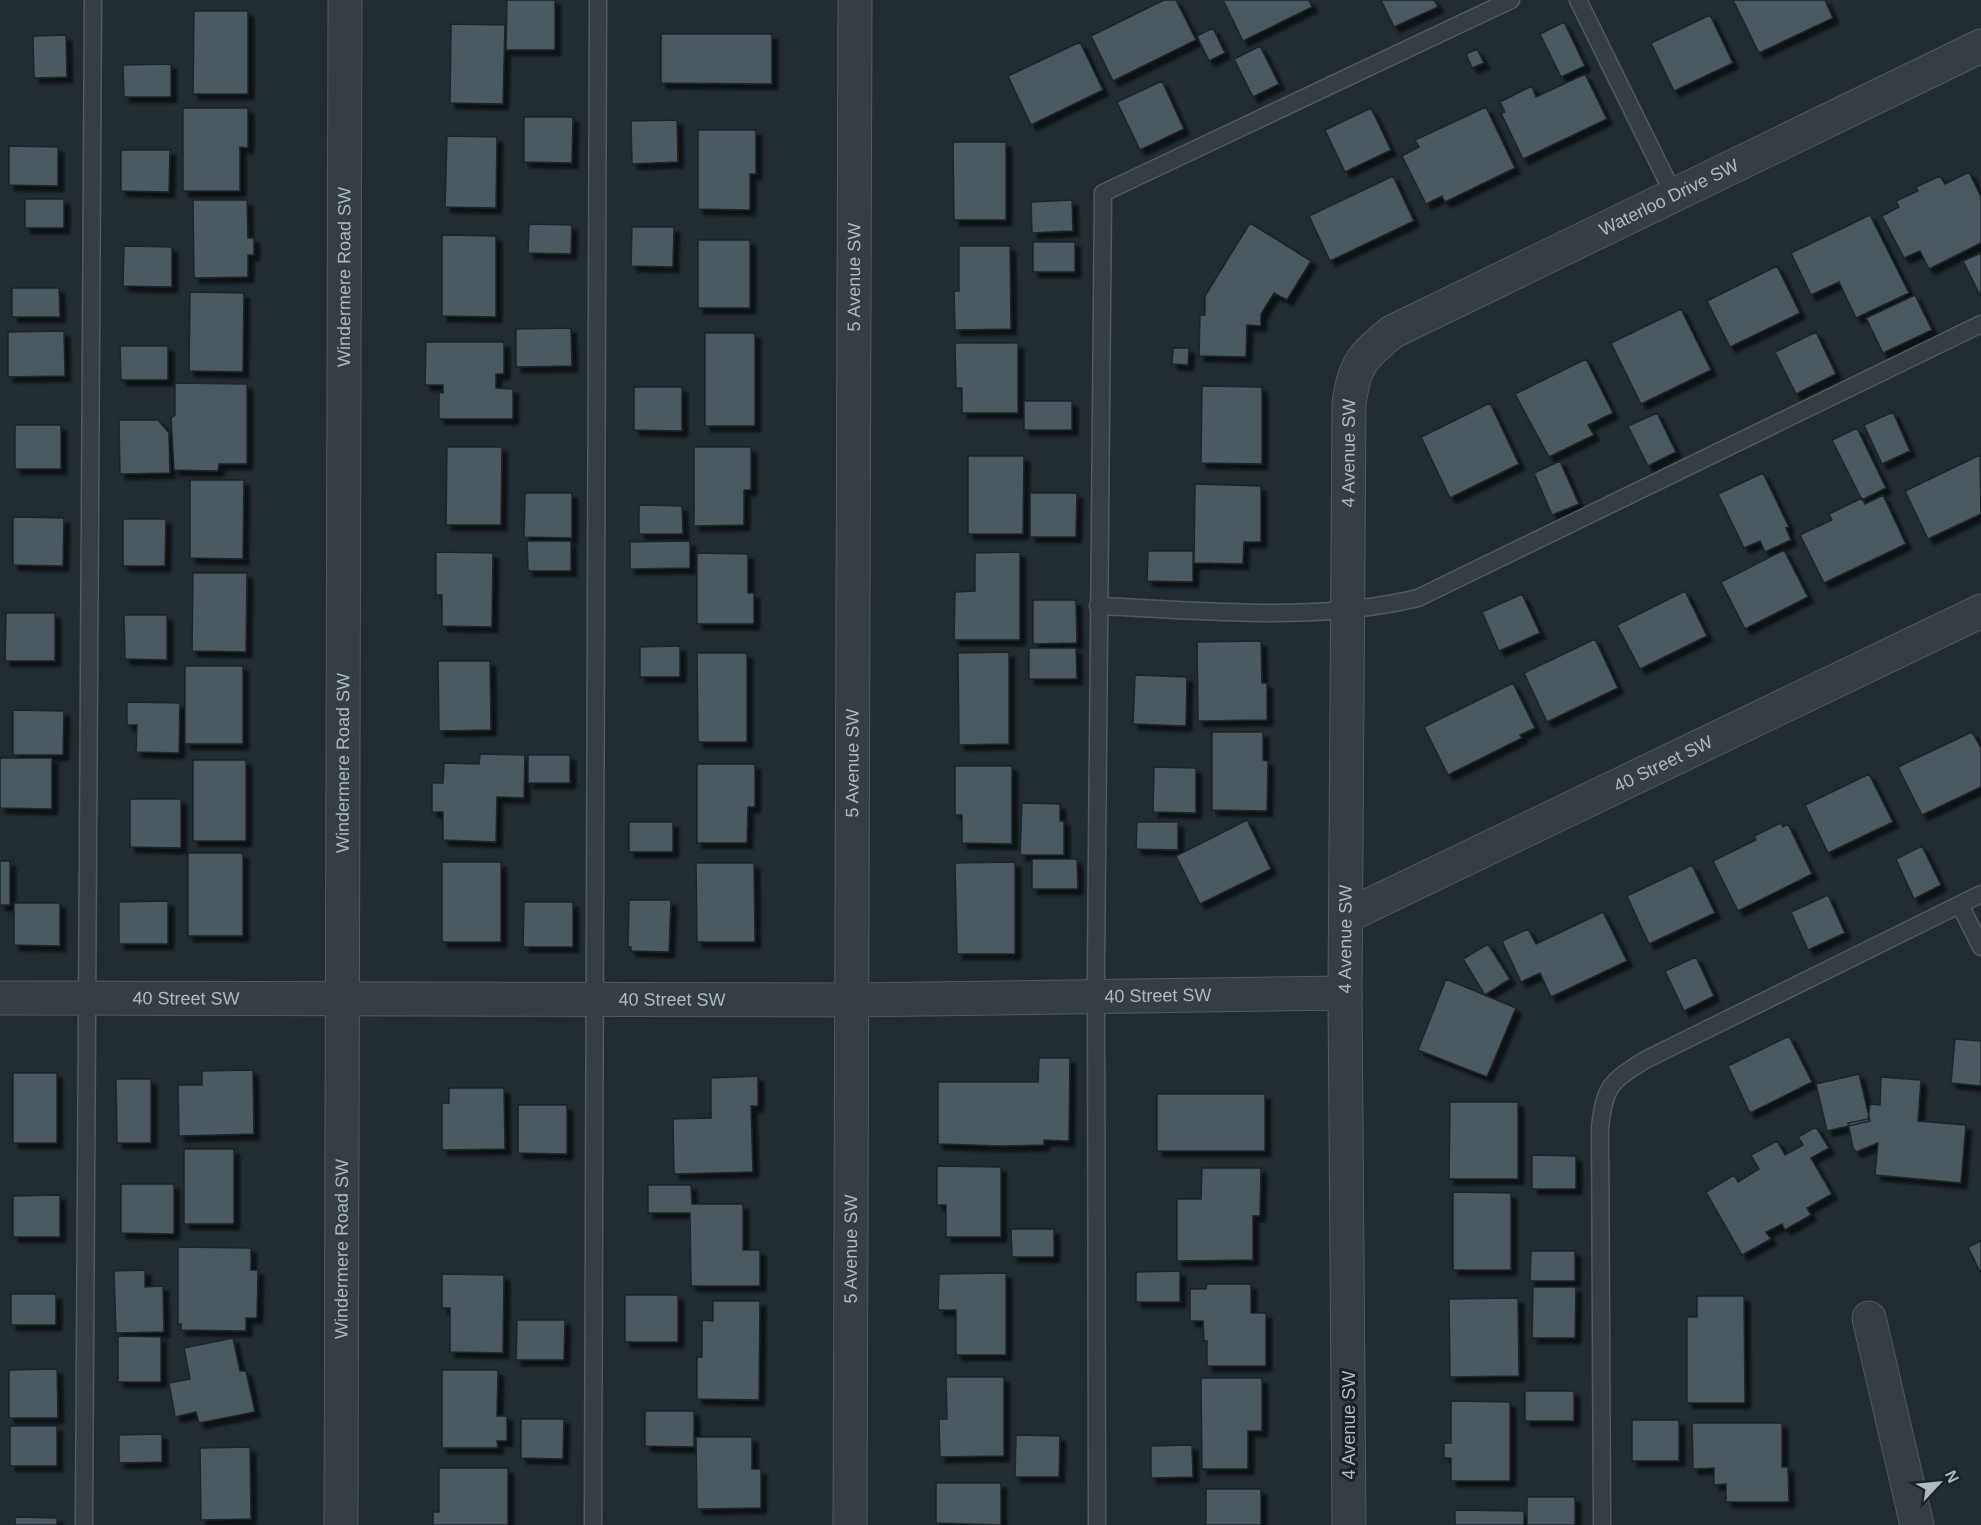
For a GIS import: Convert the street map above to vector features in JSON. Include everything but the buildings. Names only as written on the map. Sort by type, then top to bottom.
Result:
[{"type":"street","name":"Windermere Road SW","points":[[341,1525],[345,0]]},
{"type":"street","name":"5 Avenue SW","points":[[850,1525],[855,0]]},
{"type":"street","name":"Waterloo Drive SW","points":[[1364,355],[1392,332],[1981,46]]},
{"type":"street","name":"4 Avenue SW","points":[[1349,1525],[1345,993],[1349,404],[1352,381],[1364,355]]},
{"type":"street","name":"40 Street SW","points":[[1347,916],[1981,611]]},
{"type":"street","name":"40 Street SW","points":[[0,998],[594,997],[852,1000],[1345,993]]},
{"type":"street","points":[[1869,1318],[1917,1525]]},
{"type":"lane","points":[[84,1525],[93,0]]},
{"type":"lane","points":[[593,1525],[598,0]]},
{"type":"lane","points":[[1096,1525],[1098,606],[1103,193],[1511,0]]},
{"type":"lane","points":[[1578,0],[1674,195]]},
{"type":"lane","points":[[1098,606],[1320,613],[1383,606],[1418,598],[1981,324]]},
{"type":"lane","points":[[1602,1525],[1600,1127],[1604,1100],[1615,1079],[1645,1060],[1981,894]]},
{"type":"lane","points":[[1960,905],[1981,947]]}]
